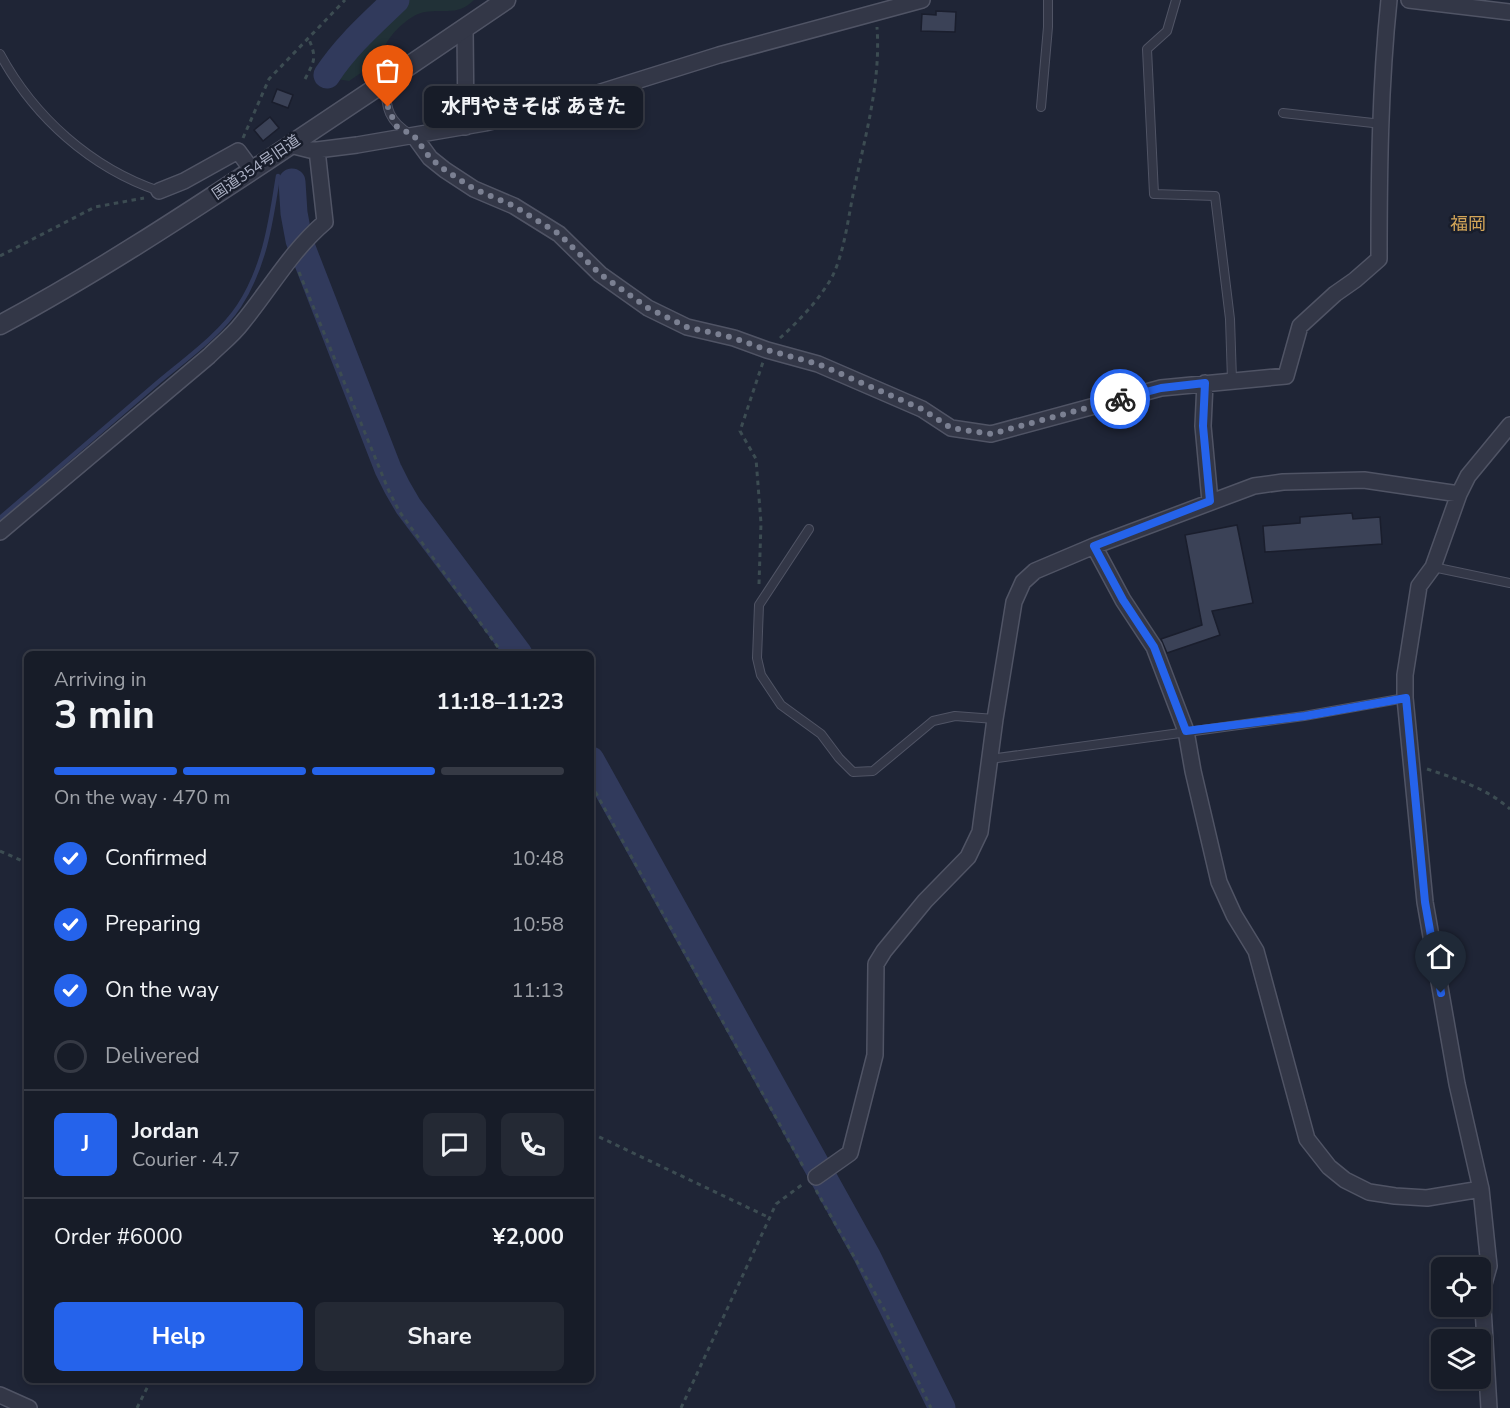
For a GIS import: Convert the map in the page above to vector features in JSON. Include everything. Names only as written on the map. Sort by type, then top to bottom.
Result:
[{"type":"street","name":"国道354号旧道","points":[[0,325],[153,235],[385,83],[506,0]]},
{"type":"street","points":[[414,136],[430,158],[445,170],[474,189],[514,206],[559,234],[600,274],[648,308],[687,327],[734,338],[828,368],[922,409],[951,428],[991,434],[1161,388],[1286,376],[1300,326],[1379,259],[1379,179],[1389,0]]},
{"type":"street","points":[[1409,0],[1510,12]]},
{"type":"street","points":[[290,145],[317,150],[466,127],[554,107],[718,55],[916,1]]},
{"type":"street","points":[[465,28],[466,127]]},
{"type":"street","points":[[0,532],[209,356],[242,324],[282,267],[310,235],[325,222],[317,150]]},
{"type":"street","points":[[159,191],[184,181],[238,151],[252,170]]},
{"type":"street","points":[[1205,383],[1203,426],[1210,501]]},
{"type":"street","points":[[1489,1408],[1482,1291],[1489,1266],[1481,1189],[1457,1084],[1425,902],[1405,675],[1419,586],[1433,567],[1459,494],[1468,476],[1510,425]]},
{"type":"street","points":[[818,1175],[849,1154],[875,1055],[876,964],[925,901],[968,857],[980,832],[1014,602],[1023,582],[1035,572],[1094,546],[1254,486],[1283,482],[1364,480],[1459,494]]},
{"type":"street","points":[[1094,546],[1123,600],[1154,647],[1186,731],[1192,771],[1219,882],[1234,915],[1256,951],[1307,1139],[1329,1167],[1345,1180],[1369,1192],[1427,1198],[1481,1189]]},
{"type":"street","points":[[0,1395],[28,1408]]},
{"type":"lane","points":[[1041,107],[1048,0]]},
{"type":"lane","points":[[1176,0],[1167,31],[1147,49],[1154,194],[1215,196],[1230,319],[1232,380]]},
{"type":"lane","points":[[0,54],[25,95],[39,112],[69,140],[122,177],[159,191]]},
{"type":"lane","points":[[385,83],[392,119],[396,126],[414,136]]},
{"type":"lane","points":[[1283,113],[1382,124]]},
{"type":"lane","points":[[809,529],[759,605],[757,658],[764,680],[781,705],[821,734],[853,772],[873,771],[933,721],[955,716],[995,719]]},
{"type":"lane","points":[[1433,567],[1510,584]]},
{"type":"lane","points":[[990,759],[1305,716],[1406,698]]},
{"type":"path","points":[[238,151],[269,79],[345,0]]},
{"type":"path","points":[[759,605],[761,523],[756,459],[740,431],[767,350],[794,326],[832,275],[846,233],[867,139],[875,88],[876,13]]},
{"type":"path","points":[[305,79],[315,52],[308,38]]},
{"type":"path","points":[[0,256],[95,207],[144,198],[159,191]]},
{"type":"path","points":[[294,254],[388,489],[399,511],[501,651]]},
{"type":"path","points":[[1413,767],[1482,789],[1510,809]]},
{"type":"path","points":[[594,789],[818,1175],[931,1408]]},
{"type":"path","points":[[0,850],[24,862]]},
{"type":"path","points":[[594,1134],[770,1218]]},
{"type":"path","points":[[681,1408],[776,1204],[818,1175]]},
{"type":"path","points":[[137,1408],[150,1383]]},
{"type":"shaded area","points":[[379,0],[474,0],[457,10],[420,13],[408,20],[389,39],[383,58],[349,81],[319,72],[328,52]]},
{"type":"building","points":[[936,11],[956,12],[955,32],[921,31],[922,14],[936,15]]},
{"type":"building","points":[[277,89],[293,95],[288,108],[272,102]]},
{"type":"building","points":[[270,117],[279,128],[263,141],[254,130]]},
{"type":"building","points":[[1352,513],[1353,519],[1380,517],[1382,544],[1265,552],[1263,526],[1300,523],[1300,517]]},
{"type":"building","points":[[1237,525],[1253,603],[1212,611],[1220,635],[1167,653],[1161,639],[1202,625],[1185,535]]},
{"type":"waterway","points":[[327,75],[351,45],[396,0]]},
{"type":"waterway","points":[[0,518],[200,347],[231,317],[248,291],[261,259],[278,176]]},
{"type":"waterway","points":[[292,182],[299,240],[388,469],[408,506],[517,651]]},
{"type":"waterway","points":[[594,765],[867,1256],[942,1408]]},
{"type":"way so far","points":[[388,107],[396,126],[414,136],[430,158],[445,170],[474,189],[514,206],[559,234],[600,274],[648,308],[687,327],[734,338],[818,364],[922,409],[951,428],[991,434],[1120,399]]},
{"type":"place","name":"水門やきそば あきた","points":[[388,107]]},
{"type":"district","name":"福岡","points":[[1468,224]]},
{"type":"route","points":[[1120,399],[1161,388],[1205,383],[1203,426],[1210,501],[1094,546],[1123,600],[1154,647],[1186,731],[1305,716],[1406,698],[1425,902],[1441,993]]}]
